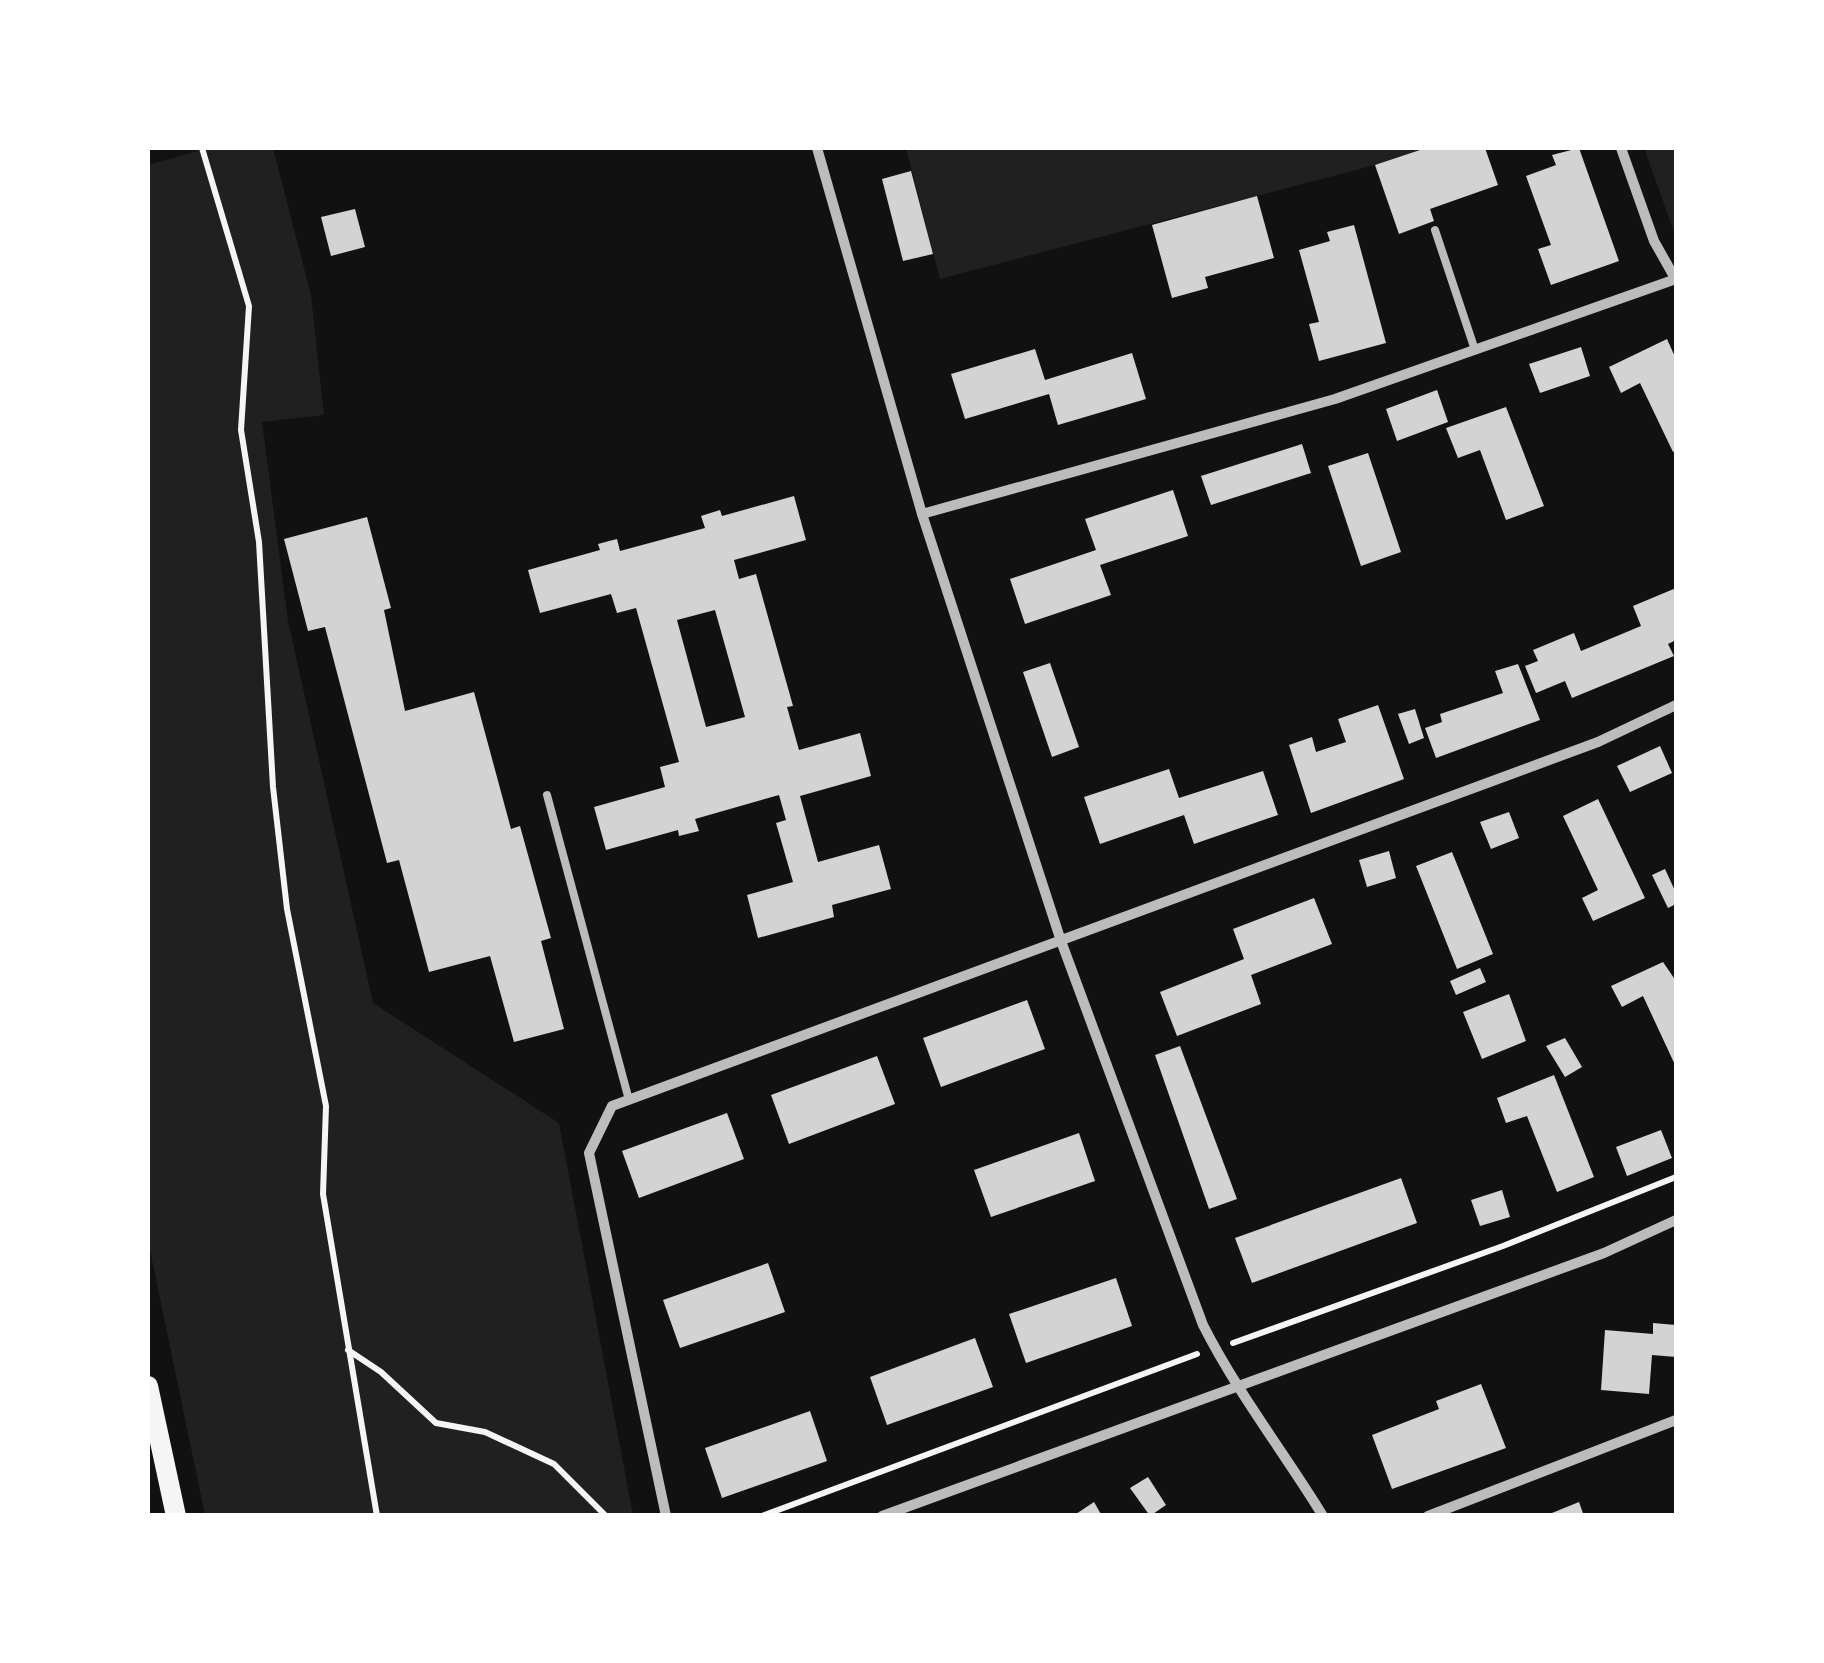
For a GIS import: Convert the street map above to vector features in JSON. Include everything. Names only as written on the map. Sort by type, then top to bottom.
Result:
[{"type":"main road","points":[[148,1386],[176,1516]]},
{"type":"street","points":[[818,148],[922,514],[1061,941],[1202,1325],[1233,1385],[1262,1418],[1323,1516]]},
{"type":"street","points":[[922,514],[1336,399],[1676,279],[1654,241],[1621,148]]},
{"type":"street","points":[[666,1516],[589,1153],[612,1106],[1614,736],[1676,705]]},
{"type":"street","points":[[882,1516],[1604,1253],[1676,1220]]},
{"type":"street","points":[[1428,1516],[1676,1420]]},
{"type":"lane","points":[[1435,230],[1475,350]]},
{"type":"lane","points":[[547,794],[630,1100]]},
{"type":"path","points":[[202,148],[249,306],[241,430],[260,542],[273,787],[287,909],[326,1106],[323,1194],[376,1516]]},
{"type":"path","points":[[347,1350],[381,1372],[436,1423],[485,1432],[554,1464],[606,1516]]},
{"type":"shaded area","points":[[207,148],[273,148],[311,295],[324,415],[262,422],[288,621],[373,1003],[559,1123],[633,1515],[205,1515],[148,1241],[148,165]]},
{"type":"shaded area","points":[[906,148],[1426,148],[1375,165],[940,279]]},
{"type":"shaded area","points":[[1644,148],[1676,148],[1676,237]]},
{"type":"building","points":[[1426,148],[1485,148],[1498,185],[1430,209],[1434,221],[1399,234],[1375,165]]},
{"type":"building","points":[[1579,148],[1619,261],[1551,285],[1538,249],[1551,245],[1526,176],[1556,165],[1552,155]]},
{"type":"building","points":[[911,171],[933,254],[903,261],[882,179]]},
{"type":"building","points":[[1257,196],[1274,258],[1205,277],[1208,288],[1172,298],[1152,225]]},
{"type":"building","points":[[355,209],[365,247],[331,256],[321,217]]},
{"type":"building","points":[[1354,225],[1386,343],[1319,361],[1309,324],[1319,322],[1299,250],[1330,241],[1327,232]]},
{"type":"building","points":[[1667,339],[1676,359],[1673,452],[1640,383],[1621,393],[1609,367]]},
{"type":"building","points":[[1581,347],[1590,376],[1540,393],[1529,364]]},
{"type":"building","points":[[1035,349],[1045,380],[1132,353],[1146,399],[1058,425],[1049,394],[965,419],[951,374]]},
{"type":"building","points":[[1437,390],[1448,422],[1397,441],[1386,409]]},
{"type":"building","points":[[1506,407],[1544,506],[1506,520],[1480,450],[1458,458],[1446,428]]},
{"type":"building","points":[[1302,444],[1311,473],[1211,505],[1201,476]]},
{"type":"building","points":[[1368,453],[1401,552],[1361,566],[1328,466]]},
{"type":"building","points":[[1173,490],[1188,536],[1100,565],[1111,595],[1025,624],[1010,579],[1096,550],[1085,519]]},
{"type":"building","points":[[794,496],[806,540],[734,560],[739,579],[756,574],[793,706],[787,707],[799,750],[860,733],[871,776],[800,796],[818,862],[879,845],[891,889],[832,905],[834,917],[758,938],[747,895],[793,882],[776,823],[786,820],[779,795],[695,819],[699,831],[679,836],[678,830],[606,850],[594,807],[665,787],[660,767],[679,762],[636,608],[617,613],[611,594],[540,613],[528,570],[600,550],[598,544],[617,539],[620,551],[705,528],[701,516],[720,510],[722,516]],"holes":[[[715,610],[745,717],[706,727],[677,620]]]},
{"type":"building","points":[[367,517],[391,608],[384,610],[405,711],[474,692],[511,829],[520,826],[551,938],[541,941],[564,1029],[514,1042],[490,956],[429,972],[399,860],[387,863],[325,627],[308,631],[284,539]]},
{"type":"building","points":[[1676,588],[1676,640],[1668,644],[1674,656],[1572,698],[1565,681],[1536,693],[1525,666],[1538,661],[1533,650],[1574,633],[1581,651],[1641,626],[1633,606]]},
{"type":"building","points":[[1050,663],[1079,747],[1052,757],[1023,672]]},
{"type":"building","points":[[1518,664],[1540,720],[1436,758],[1425,728],[1442,722],[1440,714],[1503,693],[1495,671]]},
{"type":"building","points":[[1378,705],[1404,779],[1311,813],[1289,745],[1312,737],[1316,752],[1346,742],[1338,719]]},
{"type":"building","points":[[1415,709],[1424,738],[1409,744],[1398,714]]},
{"type":"building","points":[[1660,746],[1672,773],[1630,792],[1617,766]]},
{"type":"building","points":[[1169,769],[1179,798],[1263,771],[1278,815],[1194,844],[1184,815],[1100,844],[1084,797]]},
{"type":"building","points":[[1598,799],[1645,898],[1593,921],[1582,898],[1598,890],[1563,816]]},
{"type":"building","points":[[1509,812],[1519,838],[1491,849],[1480,822]]},
{"type":"building","points":[[1389,851],[1396,878],[1367,887],[1359,860]]},
{"type":"building","points":[[1452,852],[1493,954],[1457,969],[1416,866]]},
{"type":"building","points":[[1665,869],[1676,893],[1676,904],[1668,908],[1652,875]]},
{"type":"building","points":[[1314,898],[1332,944],[1251,975],[1261,1004],[1177,1036],[1160,992],[1244,959],[1233,929]]},
{"type":"building","points":[[1663,962],[1676,981],[1676,1067],[1643,996],[1622,1007],[1611,986]]},
{"type":"building","points":[[1480,968],[1486,982],[1456,995],[1450,981]]},
{"type":"building","points":[[1509,994],[1526,1041],[1482,1059],[1463,1012]]},
{"type":"building","points":[[1027,1000],[1045,1049],[941,1087],[923,1038]]},
{"type":"building","points":[[1565,1038],[1582,1067],[1565,1077],[1546,1046]]},
{"type":"building","points":[[1180,1046],[1237,1199],[1209,1209],[1155,1055]]},
{"type":"building","points":[[877,1056],[895,1104],[789,1144],[771,1095]]},
{"type":"building","points":[[1554,1075],[1594,1177],[1557,1192],[1527,1116],[1506,1123],[1497,1098]]},
{"type":"building","points":[[727,1113],[744,1159],[639,1198],[622,1151]]},
{"type":"building","points":[[1661,1130],[1672,1158],[1627,1176],[1616,1147]]},
{"type":"building","points":[[1079,1133],[1095,1181],[991,1217],[974,1170]]},
{"type":"building","points":[[1401,1178],[1417,1223],[1252,1283],[1235,1238]]},
{"type":"building","points":[[1502,1190],[1510,1217],[1480,1226],[1471,1200]]},
{"type":"building","points":[[768,1263],[785,1312],[680,1348],[663,1300]]},
{"type":"building","points":[[1116,1278],[1132,1326],[1026,1363],[1009,1314]]},
{"type":"building","points":[[1653,1323],[1676,1325],[1676,1357],[1652,1355],[1649,1394],[1601,1390],[1605,1330],[1653,1334]]},
{"type":"building","points":[[975,1338],[993,1387],[887,1425],[870,1377]]},
{"type":"building","points":[[1481,1384],[1506,1448],[1392,1489],[1372,1435],[1439,1409],[1436,1401]]},
{"type":"building","points":[[810,1411],[827,1461],[722,1498],[705,1448]]},
{"type":"building","points":[[1148,1477],[1166,1505],[1150,1516],[1130,1488]]},
{"type":"building","points":[[1094,1502],[1102,1516],[1073,1516]]},
{"type":"building","points":[[1579,1502],[1584,1516],[1547,1516],[1547,1515]]}]
